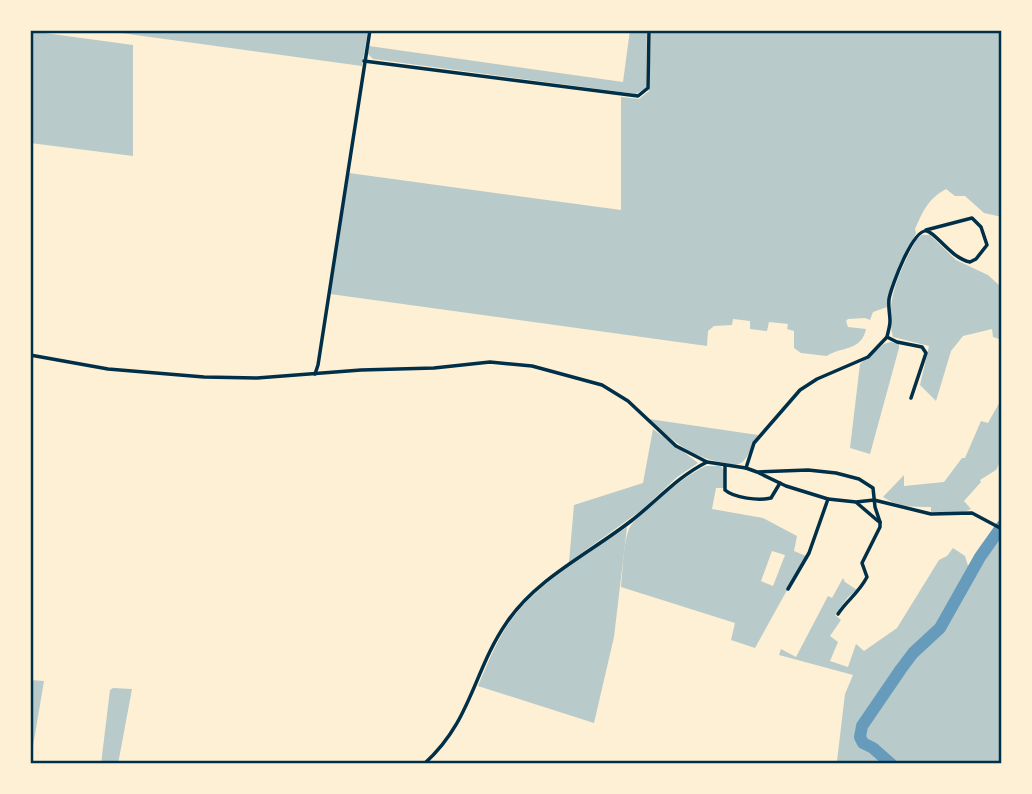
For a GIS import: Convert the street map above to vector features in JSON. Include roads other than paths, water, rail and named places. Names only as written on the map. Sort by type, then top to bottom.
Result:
[{"type":"street","points":[[315,374],[370,30]]},
{"type":"street","points":[[364,61],[638,96],[648,88],[649,30]]},
{"type":"street","points":[[746,468],[754,443],[800,390],[817,379],[868,357],[887,337],[890,321],[889,297],[912,242],[920,232],[926,230],[972,218],[981,227],[987,245],[976,259],[970,262],[962,261],[926,230]]},
{"type":"street","points":[[887,337],[922,347],[926,353],[911,398]]},
{"type":"street","points":[[30,355],[108,369],[174,376],[257,378],[361,370],[434,368],[489,362],[532,366],[603,385],[628,401],[668,440],[707,462],[746,468],[828,499],[856,502],[874,500],[931,514],[972,513],[1002,529]]},
{"type":"street","points":[[424,764],[454,731],[493,646],[517,609],[544,584],[630,522],[688,471],[707,462]]},
{"type":"street","points":[[726,466],[725,490],[729,494],[764,500],[771,498],[780,483]]},
{"type":"street","points":[[757,472],[822,471],[848,475],[868,482],[873,488],[880,527],[862,563],[867,577],[856,596],[848,600],[838,614]]},
{"type":"street","points":[[788,589],[809,553],[828,499]]},
{"type":"street","points":[[856,502],[880,522]]},
{"type":"waterway","points":[[891,764],[863,743],[860,737],[862,726],[913,653],[940,628],[980,557],[1002,526]]}]
